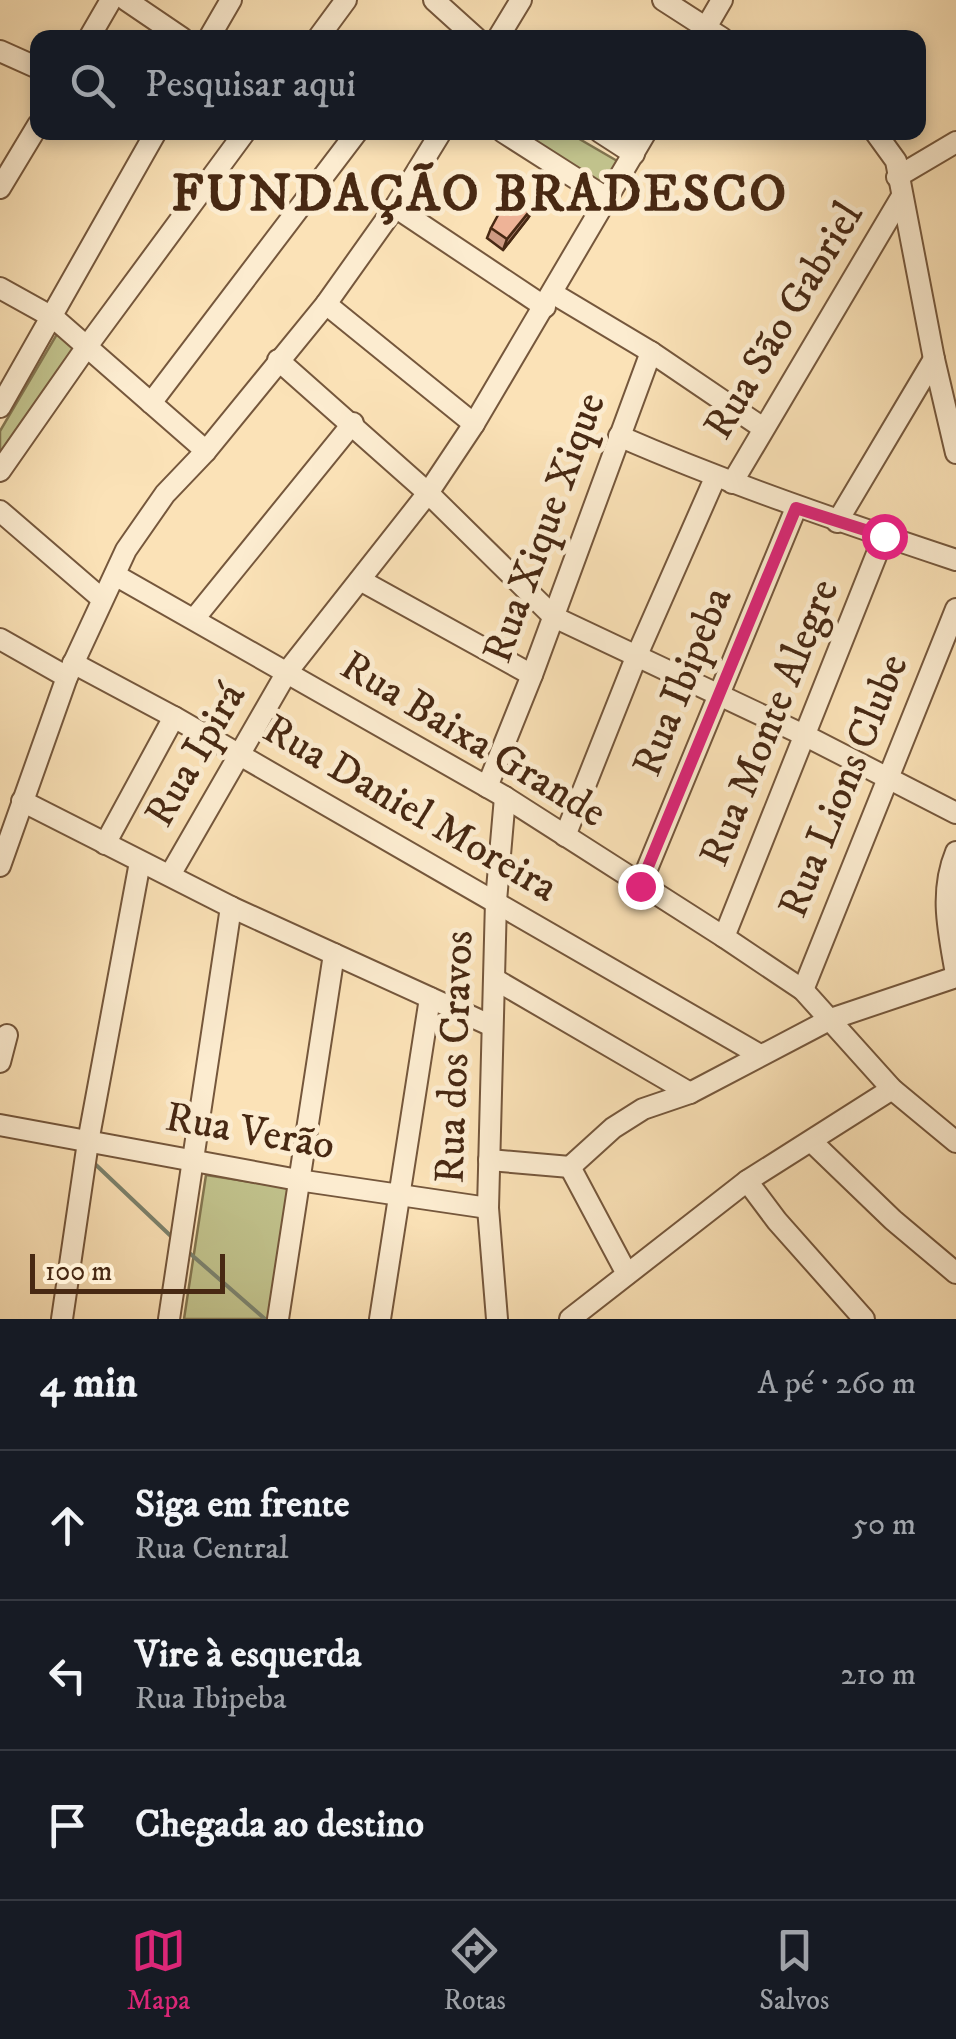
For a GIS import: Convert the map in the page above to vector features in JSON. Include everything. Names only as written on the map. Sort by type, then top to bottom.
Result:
[{"type":"street","points":[[94,30],[112,0]]},
{"type":"street","points":[[126,0],[170,30]]},
{"type":"street","points":[[214,30],[231,0]]},
{"type":"street","points":[[324,30],[346,0]]},
{"type":"street","points":[[434,0],[467,30]]},
{"type":"street","points":[[503,30],[520,0]]},
{"type":"street","points":[[663,0],[704,30]]},
{"type":"street","points":[[711,30],[722,0]]},
{"type":"street","points":[[0,50],[30,64]]},
{"type":"street","points":[[0,188],[30,138]]},
{"type":"street","points":[[0,407],[54,318],[152,140]]},
{"type":"street","points":[[0,471],[239,140]]},
{"type":"street","points":[[152,403],[351,140]]},
{"type":"street","points":[[0,866],[70,670],[143,522],[326,304],[394,207],[429,140]]},
{"type":"street","points":[[516,140],[608,199]]},
{"type":"street","points":[[612,140],[634,154]]},
{"type":"street","name":"Rua Ipirá","points":[[170,876],[287,672],[428,493],[474,424],[642,140]]},
{"type":"street","points":[[881,140],[896,162],[956,454]]},
{"type":"street","points":[[900,187],[956,144]]},
{"type":"street","name":"Rua São Gabriel","points":[[566,836],[637,655],[724,481],[763,428],[900,187]]},
{"type":"street","points":[[394,207],[550,301],[651,352],[763,428]]},
{"type":"street","points":[[0,288],[54,318],[206,451]]},
{"type":"street","points":[[326,304],[474,424]]},
{"type":"street","name":"Rua Xique Xique","points":[[496,792],[532,675],[651,352]]},
{"type":"street","points":[[837,522],[934,359]]},
{"type":"street","points":[[278,360],[428,493],[554,616],[806,736],[956,813]]},
{"type":"street","points":[[194,619],[353,424]]},
{"type":"street","points":[[619,436],[796,508],[956,560]]},
{"type":"street","name":"Rua Ibipeba","points":[[640,886],[796,508]]},
{"type":"street","points":[[0,511],[102,599]]},
{"type":"street","name":"Rua Monte Alegre","points":[[724,937],[884,536]]},
{"type":"street","name":"Rua Baixa Grande","points":[[114,575],[496,792],[803,990],[892,1089],[956,1142]]},
{"type":"street","points":[[360,580],[532,675]]},
{"type":"street","name":"Rua Lions Clube","points":[[803,990],[956,609]]},
{"type":"street","name":"Rua Daniel Moreira","points":[[0,639],[174,717],[760,1054]]},
{"type":"street","points":[[105,844],[174,717]]},
{"type":"street","name":"Rua dos Cravos","points":[[496,792],[496,980],[488,1208],[497,1319]]},
{"type":"street","points":[[22,801],[232,907],[492,1026]]},
{"type":"street","points":[[489,1160],[570,1167],[634,1114],[690,1093],[831,1020],[956,976],[945,913],[946,889],[956,852]]},
{"type":"street","points":[[62,1319],[88,1142],[140,862]]},
{"type":"street","points":[[169,1319],[232,907]]},
{"type":"street","points":[[278,1316],[334,954]]},
{"type":"street","points":[[496,980],[690,1093]]},
{"type":"street","points":[[380,1319],[430,998]]},
{"type":"street","points":[[0,1062],[6,1035]]},
{"type":"street","points":[[570,1319],[747,1181],[892,1089]]},
{"type":"street","name":"Rua Verão","points":[[0,1125],[298,1180],[488,1208]]},
{"type":"street","points":[[812,1142],[893,1220],[956,1272]]},
{"type":"street","points":[[570,1167],[626,1274]]},
{"type":"street","points":[[747,1181],[864,1319]]},
{"type":"green space","points":[[527,140],[581,140],[619,162],[601,184]]},
{"type":"green space","points":[[57,334],[76,348],[0,457],[0,431]]},
{"type":"green space","points":[[206,1175],[290,1188],[270,1319],[184,1319]]},
{"type":"building","points":[[511,191],[524,196],[532,208],[507,239],[491,228]]},
{"type":"waterway","points":[[95,1164],[175,1240]]},
{"type":"waterway","points":[[186,1250],[265,1319]]},
{"type":"district","name":"FUNDAÇÃO BRADESCO","points":[[480,195]]},
{"type":"route","points":[[640,886],[796,508],[884,536]]}]
